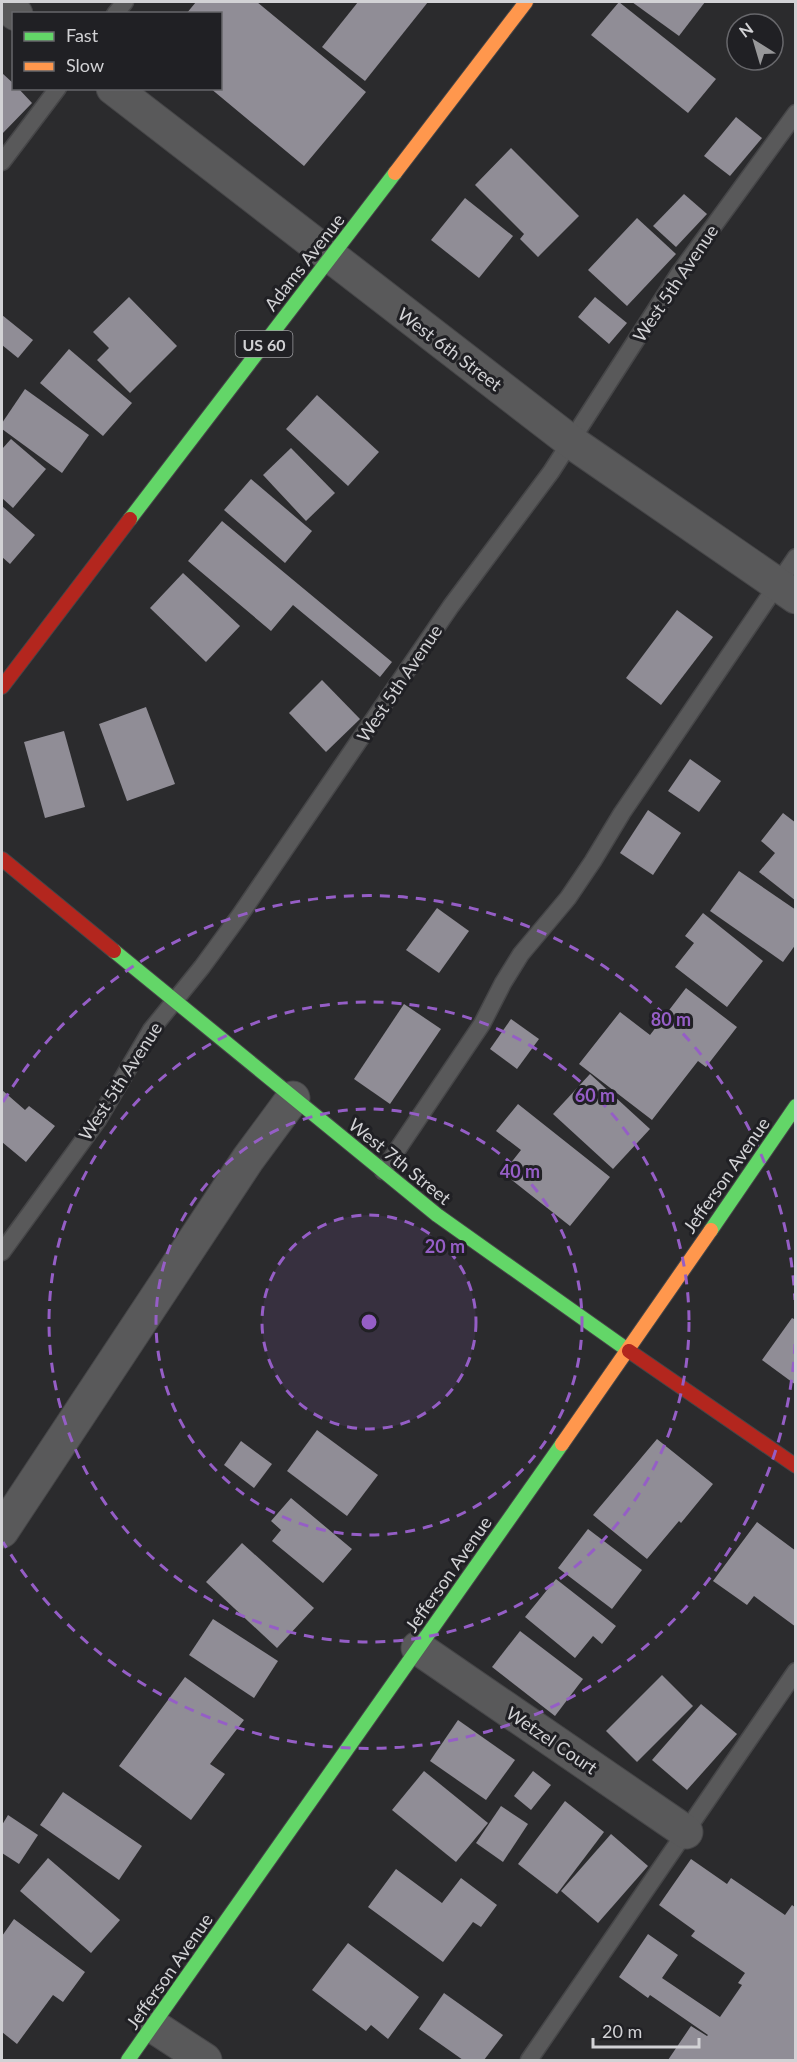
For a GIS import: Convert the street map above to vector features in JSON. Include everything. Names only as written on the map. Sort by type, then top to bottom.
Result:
[{"type":"street","name":"Adams Avenue","points":[[2,687],[526,2]]},
{"type":"street","name":"West 6th Street","points":[[117,90],[570,441],[786,590]]},
{"type":"street","name":"West 7th Street","points":[[2,859],[437,1215],[498,1260],[795,1466]]},
{"type":"street","points":[[2,1531],[248,1159],[293,1098]]},
{"type":"street","name":"Jefferson Avenue","points":[[128,2061],[628,1350],[795,1106]]},
{"type":"street","name":"Wetzel Court","points":[[418,1648],[686,1832]]},
{"type":"street","points":[[153,2025],[205,2061]]},
{"type":"lane","points":[[2,162],[56,90]]},
{"type":"lane","name":"West 5th Avenue","points":[[2,1252],[98,1120],[151,1030],[240,915],[450,606],[551,472],[680,272],[795,113]]},
{"type":"lane","points":[[383,1171],[477,1033],[520,954],[568,898],[594,861],[622,813],[786,590],[795,557]]},
{"type":"lane","points":[[529,2061],[795,1671]]},
{"type":"building","points":[[196,2],[257,2],[366,92],[304,166],[212,90],[222,90],[222,12],[188,12]]},
{"type":"building","points":[[358,2],[428,2],[365,81],[322,47]]},
{"type":"building","points":[[619,2],[716,79],[688,113],[591,35]]},
{"type":"building","points":[[632,2],[705,2],[679,36]]},
{"type":"building","points":[[2,73],[12,82],[12,90],[20,90],[32,103],[2,134]]},
{"type":"building","points":[[736,117],[762,138],[730,176],[704,156]]},
{"type":"building","points":[[511,148],[579,216],[538,257],[520,239],[524,234],[475,185]]},
{"type":"building","points":[[684,194],[707,214],[676,247],[653,226]]},
{"type":"building","points":[[465,198],[513,236],[479,278],[431,240]]},
{"type":"building","points":[[637,218],[676,254],[627,306],[588,270]]},
{"type":"building","points":[[129,297],[177,346],[130,393],[97,360],[109,348],[93,332]]},
{"type":"building","points":[[595,297],[627,323],[609,344],[578,317]]},
{"type":"building","points":[[2,315],[33,340],[18,358],[2,345]]},
{"type":"building","points":[[69,349],[132,403],[103,436],[40,383]]},
{"type":"building","points":[[25,389],[89,435],[62,473],[2,429],[2,423]]},
{"type":"building","points":[[317,395],[379,452],[348,486],[286,429]]},
{"type":"building","points":[[11,439],[46,469],[13,508],[2,498],[2,449]]},
{"type":"building","points":[[291,448],[335,493],[306,521],[263,475]]},
{"type":"building","points":[[251,479],[312,531],[285,563],[224,510]]},
{"type":"building","points":[[2,506],[35,535],[10,564],[2,557]]},
{"type":"building","points":[[222,521],[392,662],[380,677],[293,605],[271,631],[188,561]]},
{"type":"building","points":[[183,573],[240,626],[206,662],[150,608]]},
{"type":"building","points":[[677,610],[713,637],[661,705],[626,678]]},
{"type":"building","points":[[322,680],[360,719],[326,752],[289,713]]},
{"type":"building","points":[[146,707],[175,784],[127,801],[99,724]]},
{"type":"building","points":[[64,731],[85,807],[45,818],[24,742]]},
{"type":"building","points":[[690,759],[721,781],[699,812],[668,791]]},
{"type":"building","points":[[648,810],[681,833],[653,875],[620,853]]},
{"type":"building","points":[[783,813],[796,823],[796,901],[759,872],[775,853],[761,841]]},
{"type":"building","points":[[739,871],[796,910],[796,944],[783,962],[710,911]]},
{"type":"building","points":[[437,908],[469,931],[439,973],[406,950]]},
{"type":"building","points":[[703,913],[763,961],[727,1007],[675,967],[694,943],[685,936]]},
{"type":"building","points":[[686,988],[737,1027],[706,1067],[698,1061],[652,1120],[579,1064],[620,1012],[650,1035]]},
{"type":"building","points":[[404,1004],[441,1029],[390,1104],[354,1079]]},
{"type":"building","points":[[511,1019],[539,1039],[517,1069],[490,1049]]},
{"type":"building","points":[[590,1074],[650,1129],[613,1169],[553,1114]]},
{"type":"building","points":[[2,1090],[25,1110],[29,1106],[55,1126],[26,1162],[2,1142]]},
{"type":"building","points":[[518,1104],[610,1177],[570,1226],[503,1173],[521,1150],[496,1131]]},
{"type":"building","points":[[792,1318],[796,1320],[796,1385],[762,1360]]},
{"type":"building","points":[[317,1430],[378,1475],[347,1516],[287,1471]]},
{"type":"building","points":[[657,1439],[713,1484],[647,1559],[593,1515]]},
{"type":"building","points":[[241,1441],[272,1464],[254,1488],[224,1465]]},
{"type":"building","points":[[291,1498],[352,1549],[323,1583],[272,1541],[281,1530],[271,1521]]},
{"type":"building","points":[[757,1522],[796,1551],[796,1627],[754,1596],[747,1605],[713,1581]]},
{"type":"building","points":[[588,1529],[642,1570],[612,1609],[558,1568]]},
{"type":"building","points":[[242,1543],[314,1608],[277,1648],[206,1582]]},
{"type":"building","points":[[556,1579],[616,1626],[602,1644],[593,1636],[575,1658],[525,1617]]},
{"type":"building","points":[[213,1619],[278,1661],[254,1698],[189,1655]]},
{"type":"building","points":[[520,1631],[583,1679],[555,1716],[492,1667]]},
{"type":"building","points":[[662,1675],[693,1706],[637,1762],[606,1731]]},
{"type":"building","points":[[185,1677],[244,1720],[210,1764],[225,1774],[191,1820],[119,1766]]},
{"type":"building","points":[[701,1704],[737,1734],[687,1790],[652,1760]]},
{"type":"building","points":[[458,1720],[515,1760],[486,1800],[430,1761]]},
{"type":"building","points":[[424,1771],[488,1823],[456,1862],[392,1810]]},
{"type":"building","points":[[533,1771],[551,1785],[531,1810],[514,1796]]},
{"type":"building","points":[[63,1792],[142,1846],[119,1880],[40,1825]]},
{"type":"building","points":[[565,1801],[604,1832],[557,1894],[518,1864]]},
{"type":"building","points":[[501,1806],[528,1824],[503,1862],[476,1843]]},
{"type":"building","points":[[8,1815],[38,1835],[19,1864],[2,1853],[2,1825]]},
{"type":"building","points":[[611,1834],[648,1866],[598,1923],[561,1891]]},
{"type":"building","points":[[48,1858],[120,1920],[91,1953],[20,1891]]},
{"type":"building","points":[[691,1859],[727,1884],[731,1878],[785,1915],[792,1905],[796,1908],[796,2060],[668,2060],[691,2026],[708,2035],[650,1995],[648,1998],[619,1977],[648,1934],[678,1955],[662,1978],[720,2017],[742,1985],[738,1983],[745,1973],[691,1936],[695,1931],[659,1905]]},
{"type":"building","points":[[396,1869],[442,1903],[461,1878],[497,1905],[481,1927],[473,1922],[443,1962],[368,1907]]},
{"type":"building","points":[[14,1919],[85,1972],[63,2002],[53,1995],[17,2044],[2,2032],[2,1936]]},
{"type":"building","points":[[348,1943],[419,1997],[388,2039],[371,2025],[366,2031],[312,1990]]},
{"type":"building","points":[[444,1993],[503,2035],[484,2060],[463,2060],[419,2029]]},
{"type":"traffic: fast","points":[[130,519],[395,173]]},
{"type":"traffic: fast","points":[[114,951],[437,1215],[629,1351]]},
{"type":"traffic: fast","points":[[711,1230],[796,1106]]},
{"type":"traffic: fast","points":[[128,2060],[562,1444]]},
{"type":"traffic: slow","points":[[395,173],[526,2]]},
{"type":"traffic: slow","points":[[562,1444],[711,1230]]},
{"type":"traffic: jam","points":[[2,687],[130,519]]},
{"type":"traffic: jam","points":[[2,859],[114,951]]},
{"type":"traffic: jam","points":[[629,1351],[796,1466]]}]
